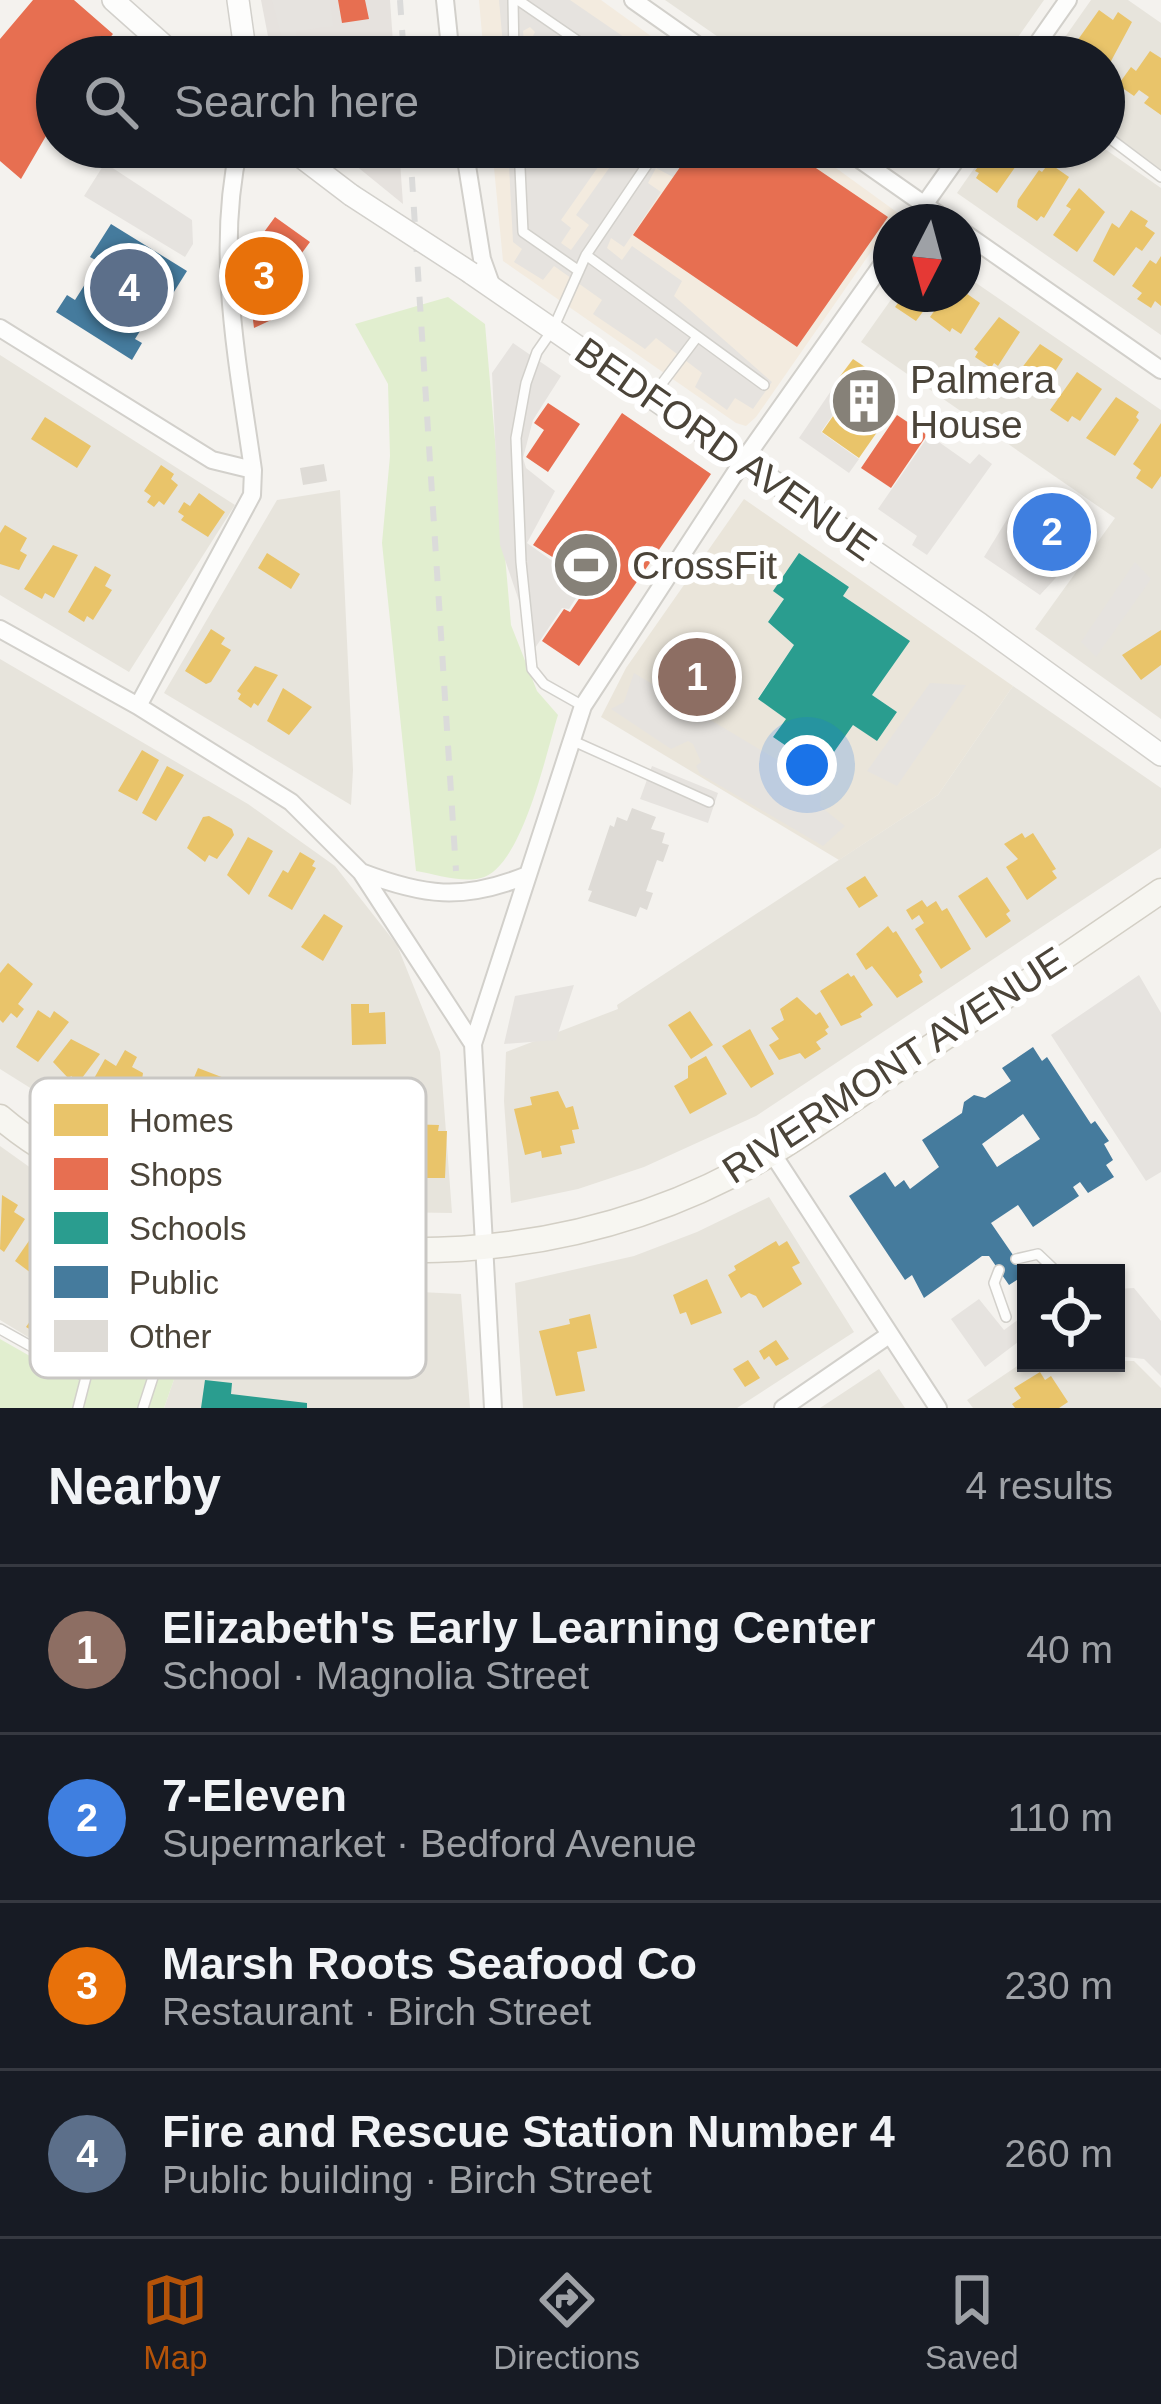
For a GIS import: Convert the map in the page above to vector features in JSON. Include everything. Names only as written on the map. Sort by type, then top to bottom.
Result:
[{"type":"main road","name":"RIVERMONT AVENUE","points":[[426,1251],[483,1248],[626,1218],[772,1153],[1161,892]]},
{"type":"main road","name":"RIVERMONT AVENUE","points":[[0,1117],[30,1136]]},
{"type":"street","points":[[113,0],[153,36]]},
{"type":"street","points":[[238,0],[243,36]]},
{"type":"street","points":[[445,0],[449,36]]},
{"type":"street","points":[[633,0],[684,36]]},
{"type":"street","points":[[1043,36],[1068,0]]},
{"type":"street","points":[[137,706],[252,496],[253,470],[230,305],[237,168]]},
{"type":"street","name":"BEDFORD AVENUE","points":[[316,168],[993,633],[1161,755]]},
{"type":"street","points":[[467,168],[482,259],[492,287]]},
{"type":"street","points":[[872,168],[924,204]]},
{"type":"street","points":[[926,204],[951,168]]},
{"type":"street","points":[[981,245],[1161,370]]},
{"type":"street","points":[[493,1408],[473,1044],[525,876],[583,706],[743,461],[873,277]]},
{"type":"street","points":[[0,328],[212,460],[253,470]]},
{"type":"street","points":[[0,629],[137,706],[291,802],[361,872],[473,1044]]},
{"type":"street","points":[[361,872],[444,895],[487,891],[525,876]]},
{"type":"street","points":[[772,1153],[938,1408]]},
{"type":"street","points":[[783,1408],[889,1334]]},
{"type":"lane","points":[[515,36],[516,0]]},
{"type":"lane","points":[[516,0],[570,36]]},
{"type":"lane","points":[[1125,150],[1161,177]]},
{"type":"lane","points":[[520,168],[523,232],[579,271]]},
{"type":"lane","points":[[583,706],[544,684],[532,669],[521,562],[517,438],[526,383],[537,352],[553,329],[586,256],[645,168]]},
{"type":"lane","points":[[586,256],[764,386]]},
{"type":"lane","points":[[651,398],[697,337]]},
{"type":"lane","points":[[571,740],[710,802]]},
{"type":"lane","points":[[1016,1259],[1038,1254],[1049,1264]]},
{"type":"lane","points":[[999,1270],[994,1283],[1006,1317]]},
{"type":"lane","points":[[0,1329],[30,1346]]},
{"type":"lane","points":[[77,1408],[86,1378]]},
{"type":"lane","points":[[143,1408],[152,1378]]},
{"type":"shaded area","points":[[261,0],[390,0],[393,36],[268,36]]},
{"type":"shaded area","points":[[272,0],[330,0],[333,26],[281,36]]},
{"type":"shaded area","points":[[479,0],[601,0],[651,36],[482,36]]},
{"type":"shaded area","points":[[499,0],[570,0],[622,36],[533,36],[530,27],[523,36],[502,36]]},
{"type":"shaded area","points":[[665,0],[1044,0],[1019,36],[717,36]]},
{"type":"shaded area","points":[[1091,0],[1128,0],[1161,23],[1161,170],[1125,145],[1125,36],[1066,36]]},
{"type":"shaded area","points":[[1125,163],[1161,188],[1161,335],[981,210],[981,204],[957,193],[974,168],[1125,168]]},
{"type":"shaded area","points":[[102,168],[113,168],[192,220],[193,244],[185,257],[84,196]]},
{"type":"shaded area","points":[[359,168],[400,168],[403,204]]},
{"type":"shaded area","points":[[494,168],[836,168],[886,204],[873,204],[873,249],[756,417],[746,426],[503,261]]},
{"type":"shaded area","points":[[509,168],[597,168],[561,220],[571,228],[561,243],[571,250],[589,225],[576,215],[609,168],[656,168],[648,183],[661,192],[624,247],[611,238],[607,248],[622,260],[632,246],[682,281],[674,296],[772,382],[753,409],[735,398],[727,410],[695,387],[702,373],[656,338],[645,349],[593,314],[602,300],[554,266],[543,280],[514,262],[522,249],[513,242]]},
{"type":"shaded area","points":[[656,168],[679,168],[673,177]]},
{"type":"shaded area","points":[[981,286],[1161,410],[1161,719],[1035,629],[1115,518],[861,342],[882,312],[981,312]]},
{"type":"shaded area","points":[[513,343],[561,376],[533,420],[523,458],[526,468],[555,491],[527,543],[585,584],[535,648],[500,545],[492,373]]},
{"type":"shaded area","points":[[0,355],[235,505],[129,672],[0,595]]},
{"type":"shaded area","points":[[835,385],[848,393],[821,432],[859,459],[849,473],[799,438]]},
{"type":"shaded area","points":[[929,435],[970,464],[979,454],[992,464],[927,555],[912,545],[917,536],[878,509]]},
{"type":"shaded area","points":[[340,490],[351,805],[164,693],[277,500]]},
{"type":"shaded area","points":[[744,499],[1013,686],[938,795],[839,860],[601,717],[626,668]],"holes":[[[799,553],[849,587],[843,596],[909,641],[872,695],[897,712],[877,740],[853,725],[834,752],[813,738],[800,756],[773,737],[786,719],[758,698],[794,645],[768,622],[784,599]]]},
{"type":"shaded area","points":[[1014,508],[1028,514],[1014,535],[1064,569],[1040,595],[984,557]]},
{"type":"shaded area","points":[[1135,562],[1151,579],[1096,657],[1081,642]]},
{"type":"shaded area","points":[[0,659],[248,804],[335,866],[397,945],[440,1052],[452,1213],[426,1213],[426,1078],[30,1078],[30,1088],[0,1069]]},
{"type":"shaded area","points":[[634,673],[687,705],[690,722],[698,721],[699,713],[821,786],[820,806],[845,826],[823,846],[700,774],[696,766],[701,762],[693,744],[688,741],[671,749],[611,709],[624,702]]},
{"type":"shaded area","points":[[930,683],[966,685],[897,786],[867,771]]},
{"type":"shaded area","points":[[1013,686],[1161,788],[1161,848],[756,1116],[644,1167],[578,1189],[511,1203],[504,1101],[506,1052],[618,1009],[617,1005],[938,795]]},
{"type":"shaded area","points":[[652,766],[718,793],[708,823],[640,799]]},
{"type":"shaded area","points":[[1139,975],[1161,1013],[1161,1172],[1146,1181],[1051,1035]]},
{"type":"shaded area","points":[[574,985],[556,1040],[504,1044],[515,996]]},
{"type":"shaded area","points":[[0,1146],[30,1167],[30,1338],[0,1320]]},
{"type":"shaded area","points":[[769,1197],[854,1332],[737,1408],[523,1408],[515,1283],[634,1256]]},
{"type":"shaded area","points":[[1125,1288],[1134,1288],[1161,1321],[1161,1376],[1144,1359],[1125,1357]]},
{"type":"shaded area","points":[[426,1292],[461,1294],[470,1408],[164,1408],[174,1378],[426,1378]]},
{"type":"shaded area","points":[[979,1299],[1004,1330],[1017,1321],[1017,1343],[985,1367],[951,1319]]},
{"type":"shaded area","points":[[1125,1361],[1134,1361],[1161,1388],[1161,1408],[973,1408],[967,1400],[1017,1366],[1017,1372],[1125,1372]]},
{"type":"shaded area","points":[[879,1369],[905,1408],[820,1408]]},
{"type":"green space","points":[[448,297],[485,324],[511,625],[537,691],[558,715],[539,781],[509,854],[496,870],[473,879],[416,871],[382,543],[390,456],[388,384],[355,324]]},
{"type":"green space","points":[[0,1339],[30,1356],[30,1378],[174,1378],[164,1408],[0,1408]]},
{"type":"building: Homes","points":[[1099,10],[1113,20],[1118,12],[1132,22],[1124,36],[1081,36]]},
{"type":"building: Homes","points":[[1150,51],[1161,58],[1161,115],[1144,103],[1149,97],[1139,90],[1134,96],[1125,90],[1125,75],[1131,67],[1136,71]]},
{"type":"building: Homes","points":[[1014,168],[997,193],[976,178],[979,173],[975,171]]},
{"type":"building: Homes","points":[[1056,168],[1069,177],[1044,218],[1037,221],[1017,207],[1039,170]]},
{"type":"building: Homes","points":[[1079,188],[1105,212],[1077,252],[1053,235]]},
{"type":"building: Homes","points":[[1131,210],[1148,221],[1145,226],[1155,233],[1142,251],[1136,247],[1114,276],[1093,261],[1112,223],[1119,228]]},
{"type":"building: Homes","points":[[1161,256],[1161,306],[1155,301],[1151,308],[1137,299],[1142,293],[1132,286],[1150,260],[1156,264]]},
{"type":"building: Homes","points":[[902,312],[923,312],[916,321]]},
{"type":"building: Homes","points":[[933,312],[974,312],[961,334],[930,317]]},
{"type":"building: Homes","points":[[999,317],[1020,332],[998,366],[994,363],[991,368],[975,357],[974,349]]},
{"type":"building: Homes","points":[[1040,344],[1063,359],[1040,395],[1014,378]]},
{"type":"building: Homes","name":"Palmera House","points":[[853,359],[895,387],[880,409],[889,415],[859,458],[822,432],[849,393],[835,383]]},
{"type":"building: Homes","points":[[1077,372],[1102,389],[1080,421],[1072,416],[1068,422],[1050,410]]},
{"type":"building: Homes","points":[[1116,397],[1139,412],[1139,420],[1115,456],[1086,438]]},
{"type":"building: Homes","points":[[45,417],[91,446],[77,468],[31,439]]},
{"type":"building: Homes","points":[[1161,423],[1161,476],[1152,489],[1136,478],[1141,470],[1133,464]]},
{"type":"building: Homes","points":[[161,465],[174,474],[171,479],[178,485],[164,505],[159,501],[154,507],[144,491]]},
{"type":"building: Homes","points":[[199,493],[225,512],[208,537],[181,520],[184,516],[178,512],[184,502],[190,506]]},
{"type":"building: Homes","points":[[5,525],[27,538],[20,551],[27,555],[19,570],[0,564],[0,533]]},
{"type":"building: Homes","points":[[53,545],[78,555],[54,598],[45,593],[42,599],[24,589]]},
{"type":"building: Homes","points":[[267,553],[300,574],[291,589],[258,568]]},
{"type":"building: Homes","points":[[95,566],[111,575],[105,586],[112,590],[93,620],[87,616],[84,622],[68,612]]},
{"type":"building: Homes","points":[[211,629],[225,638],[221,644],[231,650],[206,684],[185,671]]},
{"type":"building: Homes","points":[[1161,630],[1161,665],[1141,680],[1122,655]]},
{"type":"building: Homes","points":[[255,666],[278,675],[258,706],[254,703],[251,708],[238,699],[237,691]]},
{"type":"building: Homes","points":[[283,688],[312,707],[289,735],[267,721]]},
{"type":"building: Homes","points":[[142,750],[159,760],[137,801],[118,791]]},
{"type":"building: Homes","points":[[167,766],[184,775],[156,821],[142,813]]},
{"type":"building: Homes","points":[[209,816],[234,835],[217,859],[209,855],[205,862],[187,848],[203,817]]},
{"type":"building: Homes","points":[[1022,833],[1025,838],[1033,833],[1057,878],[1027,900],[1006,867],[1018,859],[1004,844]]},
{"type":"building: Homes","points":[[248,837],[273,851],[249,895],[227,875]]},
{"type":"building: Homes","points":[[300,852],[315,861],[312,866],[316,868],[292,910],[268,896]]},
{"type":"building: Homes","points":[[865,876],[878,896],[859,908],[846,888]]},
{"type":"building: Homes","points":[[987,877],[1010,911],[1006,914],[1011,921],[986,938],[958,896]]},
{"type":"building: Homes","points":[[922,900],[927,907],[936,901],[942,911],[947,908],[971,949],[941,969],[915,929],[924,923],[919,915],[912,920],[906,910]]},
{"type":"building: Homes","points":[[324,914],[343,926],[323,961],[301,947]]},
{"type":"building: Homes","points":[[888,926],[922,972],[923,982],[897,998],[856,954]]},
{"type":"building: Homes","points":[[8,963],[33,984],[18,1004],[24,1009],[17,1018],[11,1013],[3,1023],[0,973]]},
{"type":"building: Homes","points":[[848,973],[873,1005],[862,1017],[841,1026],[820,991]]},
{"type":"building: Homes","points":[[797,997],[816,1015],[820,1012],[828,1034],[816,1042],[821,1049],[805,1059],[800,1053],[779,1060],[769,1045],[779,1039],[771,1028],[784,1020],[780,1009]]},
{"type":"building: Homes","points":[[351,1004],[369,1004],[369,1013],[385,1012],[386,1044],[352,1045]]},
{"type":"building: Homes","points":[[38,1010],[50,1018],[54,1011],[69,1022],[38,1062],[16,1047]]},
{"type":"building: Homes","points":[[690,1011],[713,1045],[691,1059],[668,1025]]},
{"type":"building: Homes","points":[[750,1029],[774,1074],[751,1088],[722,1046]]},
{"type":"building: Homes","points":[[71,1039],[100,1054],[82,1078],[68,1078],[53,1062]]},
{"type":"building: Homes","points":[[125,1050],[137,1057],[132,1067],[143,1073],[142,1078],[94,1078],[105,1059],[116,1066]]},
{"type":"building: Homes","points":[[706,1056],[727,1094],[690,1114],[674,1086],[688,1078],[688,1066]]},
{"type":"building: Homes","points":[[198,1068],[224,1078],[194,1078]]},
{"type":"building: Homes","points":[[558,1091],[566,1108],[573,1106],[579,1129],[572,1130],[575,1143],[560,1146],[562,1154],[525,1155],[514,1109],[532,1105],[530,1097]]},
{"type":"building: Homes","points":[[426,1125],[439,1125],[438,1131],[447,1131],[445,1178],[427,1178],[427,1186]]},
{"type":"building: Homes","points":[[2,1195],[18,1205],[14,1212],[25,1219],[4,1252],[0,1249]]},
{"type":"building: Homes","points":[[30,1239],[30,1272],[15,1261]]},
{"type":"building: Homes","points":[[776,1241],[779,1246],[787,1241],[800,1263],[792,1267],[802,1284],[763,1308],[756,1296],[749,1293],[741,1298],[728,1275],[736,1270],[734,1266]]},
{"type":"building: Homes","points":[[707,1279],[722,1313],[691,1325],[686,1312],[680,1314],[673,1295]]},
{"type":"building: Homes","points":[[590,1314],[597,1348],[577,1352],[585,1391],[556,1396],[539,1331]]},
{"type":"building: Homes","points":[[776,1340],[789,1359],[776,1366],[759,1351]]},
{"type":"building: Homes","points":[[748,1360],[760,1378],[745,1387],[733,1369]]},
{"type":"building: Homes","points":[[1040,1372],[1045,1380],[1051,1376],[1068,1402],[1059,1408],[1015,1408],[1012,1404],[1021,1398],[1014,1388]]},
{"type":"building: Shops","points":[[33,0],[74,0],[113,34],[36,36],[36,153],[21,179],[0,161],[0,39]]},
{"type":"building: Shops","points":[[338,0],[365,0],[369,19],[342,23]]},
{"type":"building: Shops","points":[[679,168],[816,168],[873,207],[873,238],[797,347],[633,235]]},
{"type":"building: Shops","points":[[275,217],[310,242],[296,261],[283,253],[282,315],[254,328],[245,258]]},
{"type":"building: Shops","points":[[548,403],[580,424],[548,472],[526,457],[544,430],[534,423]]},
{"type":"building: Shops","points":[[622,413],[711,474],[579,666],[542,641],[591,581],[533,545]]},
{"type":"building: Shops","points":[[897,415],[927,435],[891,488],[861,468]]},
{"type":"building: Shops","points":[[1041,495],[1091,529],[1064,569],[1014,535]]},
{"type":"building: Schools","points":[[799,553],[849,587],[843,596],[910,641],[872,695],[897,712],[877,741],[853,725],[834,752],[813,738],[801,756],[773,737],[786,719],[758,699],[794,645],[768,622],[784,599],[773,591]]},
{"type":"building: Schools","points":[[205,1380],[232,1383],[231,1394],[307,1403],[307,1408],[201,1408]]},
{"type":"building: Public","points":[[111,224],[187,271],[167,303],[160,299],[135,339],[142,343],[132,360],[56,312],[67,295],[75,300],[99,262],[90,257]]},
{"type":"building: Public","points":[[1033,1047],[1042,1061],[1047,1057],[1091,1124],[1095,1121],[1109,1141],[1104,1144],[1113,1160],[1106,1165],[1114,1177],[1088,1193],[1080,1182],[1073,1187],[1079,1196],[1033,1227],[1018,1205],[991,1223],[1019,1264],[1017,1280],[1009,1285],[989,1256],[982,1256],[924,1298],[912,1275],[905,1280],[849,1196],[885,1172],[895,1187],[904,1180],[910,1189],[939,1167],[922,1140],[962,1113],[964,1102],[974,1095],[985,1098],[1011,1081],[1002,1068]],"holes":[[[1023,1114],[1040,1139],[997,1167],[982,1144]]]},
{"type":"building: Other","points":[[324,464],[327,481],[303,485],[300,468]]},
{"type":"building: Other","points":[[632,808],[656,817],[651,829],[665,833],[662,843],[669,845],[663,862],[657,860],[646,891],[653,893],[647,910],[640,907],[636,917],[588,901],[610,825],[614,827],[617,817],[627,821]]},
{"type":"railway","points":[[400,0],[403,36]]},
{"type":"railway","points":[[411,168],[456,871]]},
{"type":"place","name":"Marsh Roots Seafood Co","points":[[264,276]]},
{"type":"place","name":"Fire and Rescue Station Number 4","points":[[129,288]]},
{"type":"place","name":"Palmera House","points":[[864,401]]},
{"type":"place","name":"7-Eleven","points":[[1052,532]]},
{"type":"place","name":"CrossFit","points":[[586,565]]},
{"type":"place","name":"Elizabeth's Early Learning Center","points":[[697,677]]}]
